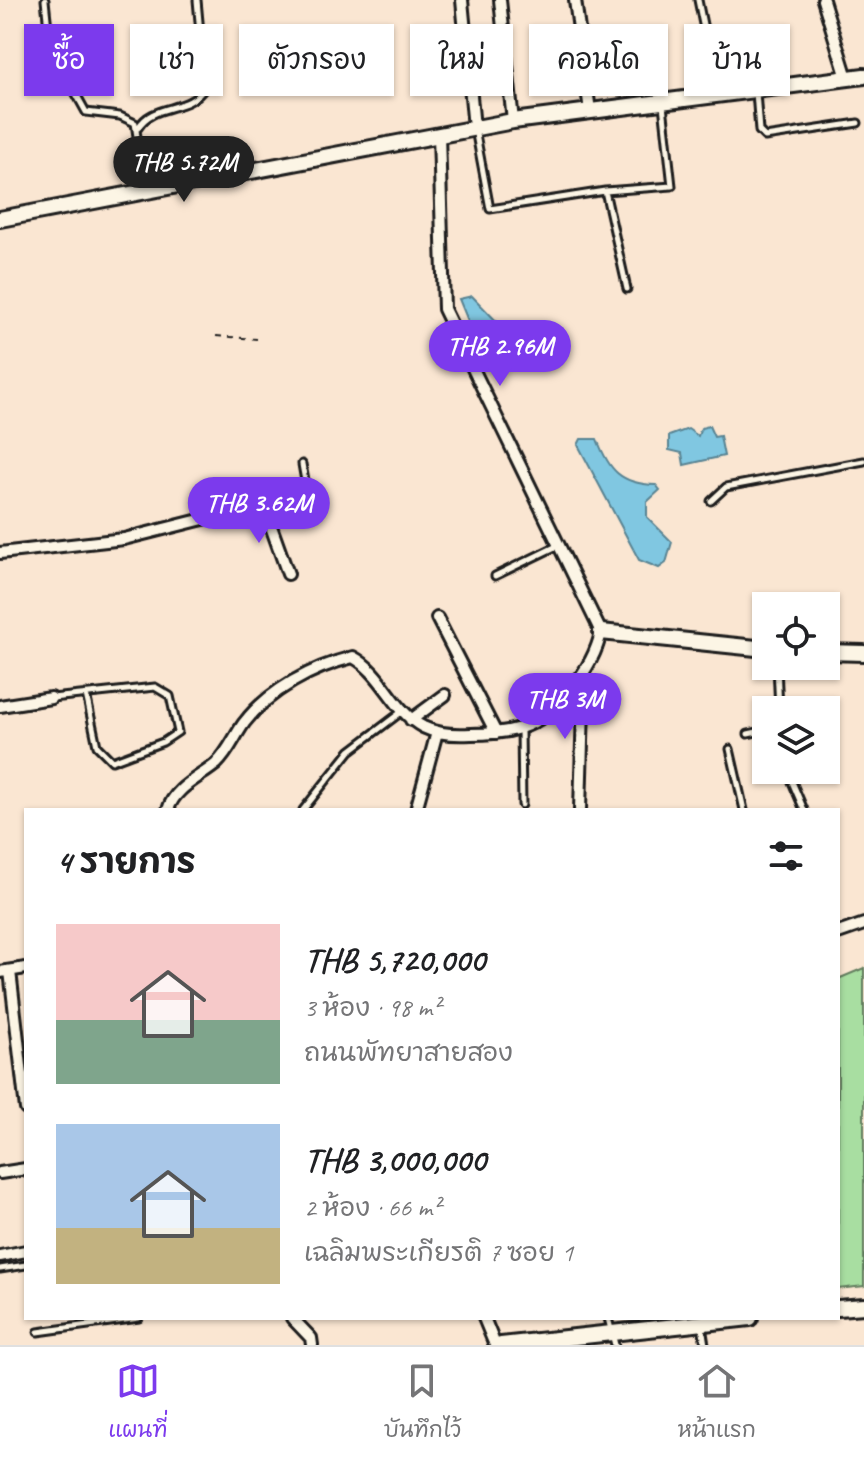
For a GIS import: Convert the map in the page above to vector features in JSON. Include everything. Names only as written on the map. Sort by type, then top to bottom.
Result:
[{"type":"main road","points":[[790,86],[864,76]]},
{"type":"main road","points":[[0,219],[513,121],[711,96]]},
{"type":"main road","points":[[601,632],[752,648]]},
{"type":"main road","points":[[840,652],[864,653]]},
{"type":"main road","points":[[840,1308],[864,1306]]},
{"type":"main road","points":[[501,1345],[615,1339],[701,1321]]},
{"type":"street","points":[[462,0],[474,128]]},
{"type":"street","points":[[500,0],[513,121]]},
{"type":"street","points":[[575,0],[590,111]]},
{"type":"street","points":[[823,0],[847,78]]},
{"type":"street","points":[[169,808],[171,800],[218,762],[262,701],[296,680],[342,660],[353,657],[367,665],[408,715],[437,732],[496,733],[521,728],[567,694],[584,673],[601,632],[444,309],[439,134]]},
{"type":"street","points":[[0,553],[124,539],[263,504],[288,574]]},
{"type":"street","points":[[437,618],[496,733]]},
{"type":"street","points":[[580,808],[585,790],[584,673]]},
{"type":"street","points":[[408,715],[445,695]]},
{"type":"street","points":[[0,706],[51,698]]},
{"type":"street","points":[[417,808],[437,732]]},
{"type":"street","points":[[840,932],[864,924]]},
{"type":"street","points":[[5,972],[24,1096]]},
{"type":"street","points":[[0,1173],[24,1169]]},
{"type":"street","points":[[0,1256],[24,1251]]},
{"type":"street","points":[[294,1320],[311,1338],[312,1345]]},
{"type":"street","points":[[485,1320],[495,1345]]},
{"type":"lane","points":[[45,0],[50,47],[86,112],[131,119],[138,128],[145,192]]},
{"type":"lane","points":[[138,128],[150,115],[192,102],[205,87],[197,0]]},
{"type":"lane","points":[[698,0],[703,24]]},
{"type":"lane","points":[[756,96],[759,131],[765,137],[858,123]]},
{"type":"lane","points":[[474,128],[490,209],[605,191],[672,186],[663,104]]},
{"type":"lane","points":[[605,191],[627,289]]},
{"type":"lane","points":[[711,501],[726,487],[864,461]]},
{"type":"lane","points":[[263,504],[303,493],[306,487],[302,464]]},
{"type":"lane","points":[[495,576],[557,546]]},
{"type":"lane","points":[[51,698],[86,694],[155,687],[170,696],[178,732],[163,742],[112,761],[97,746],[86,694]]},
{"type":"lane","points":[[305,808],[350,751],[408,715]]},
{"type":"lane","points":[[521,728],[522,805]]},
{"type":"lane","points":[[748,734],[752,733]]},
{"type":"lane","points":[[730,749],[744,808]]},
{"type":"lane","points":[[793,784],[803,808]]},
{"type":"lane","points":[[0,1269],[24,1265]]},
{"type":"lane","points":[[38,1332],[125,1320]]},
{"type":"lane","points":[[609,1320],[615,1339]]},
{"type":"lane","points":[[701,1321],[705,1345]]},
{"type":"path","points":[[216,336],[257,339]]},
{"type":"green space","points":[[864,968],[864,1286],[840,1289],[840,978]]},
{"type":"water","points":[[472,296],[502,327],[473,333],[459,299]]},
{"type":"water","points":[[709,426],[714,437],[720,436],[724,456],[684,465],[682,453],[669,450],[669,436],[688,429],[698,436],[701,428]]},
{"type":"water","points":[[581,439],[597,439],[611,467],[625,478],[656,485],[660,490],[647,502],[647,517],[672,542],[666,563],[659,568],[639,560],[578,445]]}]
